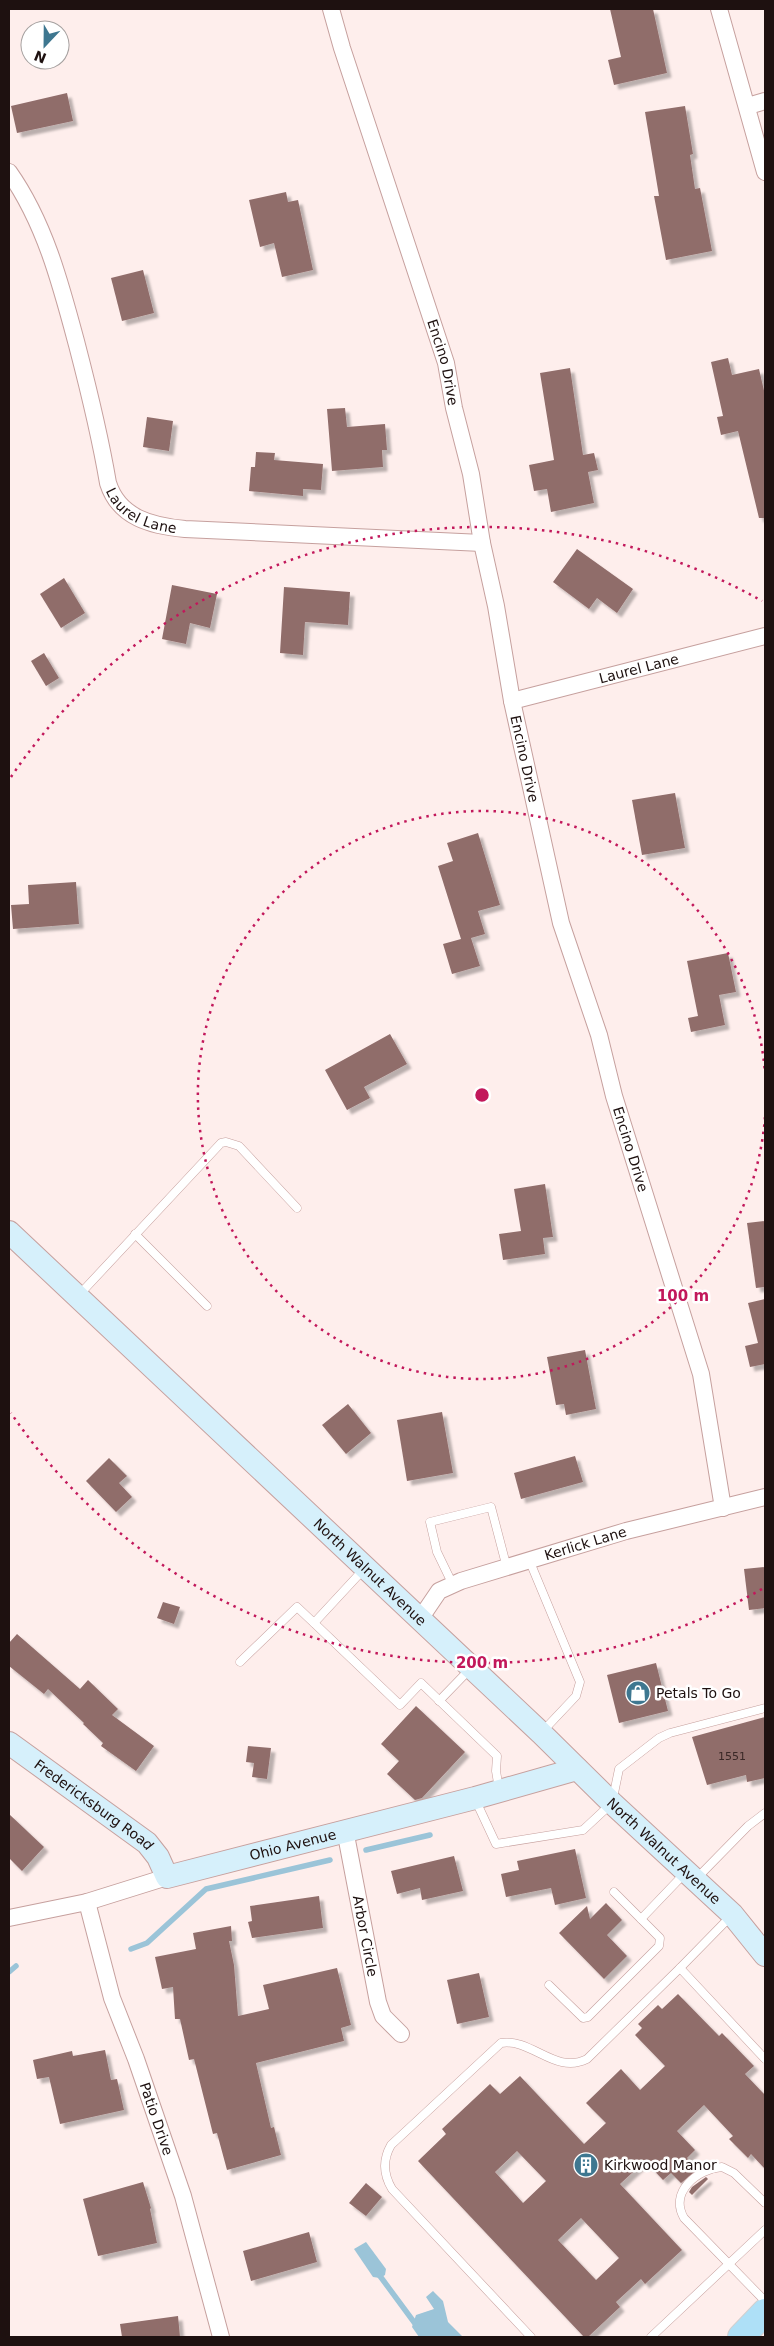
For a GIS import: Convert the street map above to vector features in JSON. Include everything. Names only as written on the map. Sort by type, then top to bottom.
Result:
[{"type":"main road","name":"North Walnut Avenue","points":[[9,1232],[541,1733],[612,1803],[732,1914],[765,1954]]},
{"type":"main road","name":"Fredericksburg Road","points":[[9,1743],[147,1843],[158,1858],[167,1877]]},
{"type":"main road","name":"Ohio Avenue","points":[[167,1877],[345,1830],[500,1792],[577,1769]]},
{"type":"main road","name":"North Walnut Avenue","points":[[732,1914],[765,1937]]},
{"type":"main road","points":[[741,2337],[765,2312]]},
{"type":"street","name":"Encino Drive","points":[[331,9],[345,57],[446,363],[454,408],[471,474],[512,701],[561,923],[599,1036],[614,1096],[701,1374],[723,1508]]},
{"type":"street","points":[[720,9],[765,172]]},
{"type":"street","points":[[748,106],[765,101]]},
{"type":"street","name":"Laurel Lane","points":[[9,172],[24,192],[37,219],[56,270],[92,398],[108,483],[112,495],[121,506],[147,523],[185,529],[482,543]]},
{"type":"street","name":"Laurel Lane","points":[[512,701],[765,636]]},
{"type":"street","name":"Kerlick Lane","points":[[420,1619],[439,1592],[453,1585],[626,1531],[765,1496]]},
{"type":"street","name":"Arbor Circle","points":[[345,1830],[378,2002],[383,2016],[400,2034]]},
{"type":"street","name":"Ohio Avenue","points":[[9,1918],[87,1902],[167,1877]]},
{"type":"street","name":"Patio Drive","points":[[87,1902],[112,1998],[136,2059],[183,2196],[221,2337]]},
{"type":"lane","points":[[78,1297],[221,1143],[226,1142],[239,1146],[297,1208]]},
{"type":"lane","points":[[135,1234],[207,1306]]},
{"type":"lane","points":[[453,1585],[437,1552],[430,1522],[491,1507],[507,1568]]},
{"type":"lane","points":[[530,1562],[580,1682],[576,1696],[541,1733]]},
{"type":"lane","points":[[314,1623],[365,1568]]},
{"type":"lane","points":[[240,1662],[297,1607],[400,1705],[421,1683],[497,1756],[496,1771],[500,1792]]},
{"type":"lane","points":[[439,1701],[471,1668]]},
{"type":"lane","points":[[475,1798],[496,1844],[583,1830],[612,1803],[619,1769],[659,1738],[670,1733],[765,1708]]},
{"type":"lane","points":[[641,1918],[765,1813]]},
{"type":"lane","points":[[549,1986],[583,2018],[588,2017],[659,1946],[660,1938],[614,1892]]},
{"type":"lane","points":[[531,2337],[392,2189],[385,2176],[387,2152],[391,2145],[501,2043],[518,2044],[564,2064],[580,2062],[594,2053],[732,1914]]},
{"type":"lane","points":[[680,1968],[765,2059]]},
{"type":"lane","points":[[765,2203],[734,2173],[722,2167],[700,2173],[683,2190],[679,2204],[684,2218],[765,2301]]},
{"type":"lane","points":[[651,2337],[765,2230]]},
{"type":"water","points":[[366,2242],[386,2269],[385,2275],[380,2278],[373,2277],[354,2249]]},
{"type":"water","points":[[433,2291],[443,2301],[448,2322],[463,2337],[419,2337],[412,2327],[416,2315],[434,2309],[426,2297]]},
{"type":"building","points":[[610,9],[653,9],[667,73],[614,85],[608,60],[621,57]]},
{"type":"building","points":[[67,93],[73,121],[17,133],[11,106]]},
{"type":"building","points":[[685,106],[693,154],[690,155],[695,189],[700,188],[712,251],[666,260],[654,196],[659,196],[645,112]]},
{"type":"building","points":[[286,192],[288,202],[298,200],[313,270],[282,277],[274,243],[260,247],[249,200]]},
{"type":"building","points":[[143,270],[154,313],[122,321],[111,278]]},
{"type":"building","points":[[728,358],[732,375],[759,369],[765,395],[765,518],[759,518],[738,431],[721,435],[717,417],[723,416],[711,362]]},
{"type":"building","points":[[570,368],[583,455],[594,453],[598,470],[588,472],[594,503],[551,512],[547,489],[534,491],[529,465],[554,460],[540,373]]},
{"type":"building","points":[[345,408],[347,427],[385,424],[387,450],[382,450],[383,467],[332,471],[327,409]]},
{"type":"building","points":[[147,417],[173,421],[169,451],[143,447]]},
{"type":"building","points":[[256,452],[275,453],[274,460],[323,464],[321,490],[303,489],[303,496],[249,491],[251,467],[255,467]]},
{"type":"building","points":[[577,549],[633,589],[617,613],[597,598],[589,609],[553,582]]},
{"type":"building","points":[[64,578],[85,613],[61,628],[40,594]]},
{"type":"building","points":[[172,585],[217,594],[210,628],[190,623],[186,644],[162,639]]},
{"type":"building","points":[[284,587],[350,592],[348,625],[305,622],[303,655],[280,653]]},
{"type":"building","points":[[44,653],[59,678],[46,686],[31,661]]},
{"type":"building","points":[[675,793],[685,848],[642,855],[632,800]]},
{"type":"building","points":[[478,833],[500,905],[478,911],[485,934],[471,938],[480,966],[452,974],[443,944],[461,939],[438,866],[453,861],[447,843]]},
{"type":"building","points":[[76,882],[79,924],[13,929],[11,905],[29,904],[28,885]]},
{"type":"building","points":[[728,953],[736,992],[719,995],[725,1025],[691,1032],[688,1018],[698,1016],[687,961]]},
{"type":"building","points":[[390,1034],[407,1064],[364,1087],[370,1098],[347,1110],[325,1070]]},
{"type":"building","points":[[545,1184],[553,1237],[543,1238],[545,1254],[503,1260],[499,1234],[521,1231],[514,1189]]},
{"type":"building","points":[[765,1221],[765,1287],[756,1288],[747,1223]]},
{"type":"building","points":[[765,1299],[765,1364],[750,1367],[745,1346],[758,1343],[748,1303]]},
{"type":"building","points":[[585,1350],[596,1409],[566,1415],[564,1404],[556,1405],[547,1357]]},
{"type":"building","points":[[348,1404],[371,1433],[346,1454],[322,1425]]},
{"type":"building","points":[[442,1412],[453,1473],[407,1481],[397,1420]]},
{"type":"building","points":[[575,1456],[583,1482],[521,1499],[514,1473]]},
{"type":"building","points":[[109,1458],[127,1476],[119,1483],[132,1497],[116,1512],[86,1481]]},
{"type":"building","points":[[765,1567],[765,1608],[749,1610],[744,1569]]},
{"type":"building","points":[[163,1602],[180,1607],[174,1624],[157,1618]]},
{"type":"building","points":[[17,1634],[80,1689],[88,1680],[118,1709],[112,1715],[154,1746],[136,1771],[101,1746],[103,1743],[48,1689],[44,1694],[9,1666],[9,1643]]},
{"type":"building","name":"Petals To Go","points":[[656,1663],[668,1711],[619,1723],[607,1675]]},
{"type":"building","points":[[416,1706],[465,1752],[422,1798],[415,1800],[387,1774],[399,1761],[381,1744]]},
{"type":"building","points":[[765,1717],[765,1778],[747,1782],[746,1775],[707,1785],[692,1737]]},
{"type":"building","points":[[248,1746],[271,1748],[267,1779],[252,1777],[254,1763],[246,1762]]},
{"type":"building","points":[[9,1814],[44,1847],[22,1871],[9,1858]]},
{"type":"building","points":[[575,1849],[586,1898],[555,1905],[551,1888],[506,1897],[501,1874],[519,1870],[517,1861]]},
{"type":"building","points":[[454,1856],[463,1891],[422,1900],[420,1888],[397,1894],[391,1871]]},
{"type":"building","points":[[319,1896],[323,1928],[252,1938],[248,1922],[252,1921],[250,1906]]},
{"type":"building","points":[[606,1903],[622,1920],[607,1935],[627,1956],[604,1979],[559,1933],[587,1906],[590,1919]]},
{"type":"building","points":[[231,1926],[232,1941],[229,1941],[234,1965],[238,2016],[269,2009],[263,1985],[337,1968],[351,2025],[341,2028],[344,2041],[256,2063],[271,2128],[274,2127],[281,2155],[227,2170],[217,2133],[213,2134],[194,2059],[189,2060],[180,2019],[175,2019],[173,1987],[162,1989],[155,1957],[196,1949],[193,1933]]},
{"type":"building","points":[[479,1973],[489,2017],[457,2024],[447,1980]]},
{"type":"building","name":"Kirkwood Manor","points":[[678,1994],[719,2036],[722,2033],[754,2066],[745,2074],[765,2095],[765,2169],[751,2154],[748,2158],[729,2139],[733,2136],[704,2105],[677,2131],[695,2150],[687,2158],[698,2169],[681,2183],[671,2173],[663,2180],[645,2161],[620,2184],[682,2250],[645,2284],[641,2279],[616,2302],[620,2307],[588,2337],[584,2337],[418,2161],[446,2134],[442,2129],[490,2084],[500,2094],[520,2076],[584,2144],[606,2123],[586,2103],[621,2069],[640,2090],[665,2066],[635,2035],[642,2028],[638,2024],[658,2005],[662,2009]],"holes":[[[517,2151],[546,2181],[523,2203],[495,2172]],[[581,2218],[619,2258],[596,2280],[558,2240]]]},
{"type":"building","points":[[105,2050],[111,2080],[117,2079],[124,2110],[60,2124],[49,2077],[37,2079],[33,2060],[72,2051],[73,2056]]},
{"type":"building","points":[[706,2177],[708,2179],[692,2195],[689,2192],[692,2187]]},
{"type":"building","points":[[143,2182],[151,2208],[157,2243],[98,2256],[83,2199]]},
{"type":"building","points":[[366,2183],[382,2197],[366,2216],[349,2203]]},
{"type":"building","points":[[309,2232],[317,2262],[251,2281],[243,2251]]},
{"type":"building","points":[[178,2316],[180,2337],[122,2337],[120,2324]]},
{"type":"waterway","points":[[366,1850],[430,1835]]},
{"type":"waterway","points":[[131,1949],[147,1943],[206,1889],[330,1860]]},
{"type":"waterway","points":[[9,1972],[16,1966]]},
{"type":"waterway","points":[[377,2272],[425,2337]]},
{"type":"place","name":"Petals To Go","points":[[638,1693]]},
{"type":"place","name":"Kirkwood Manor","points":[[586,2165]]}]
